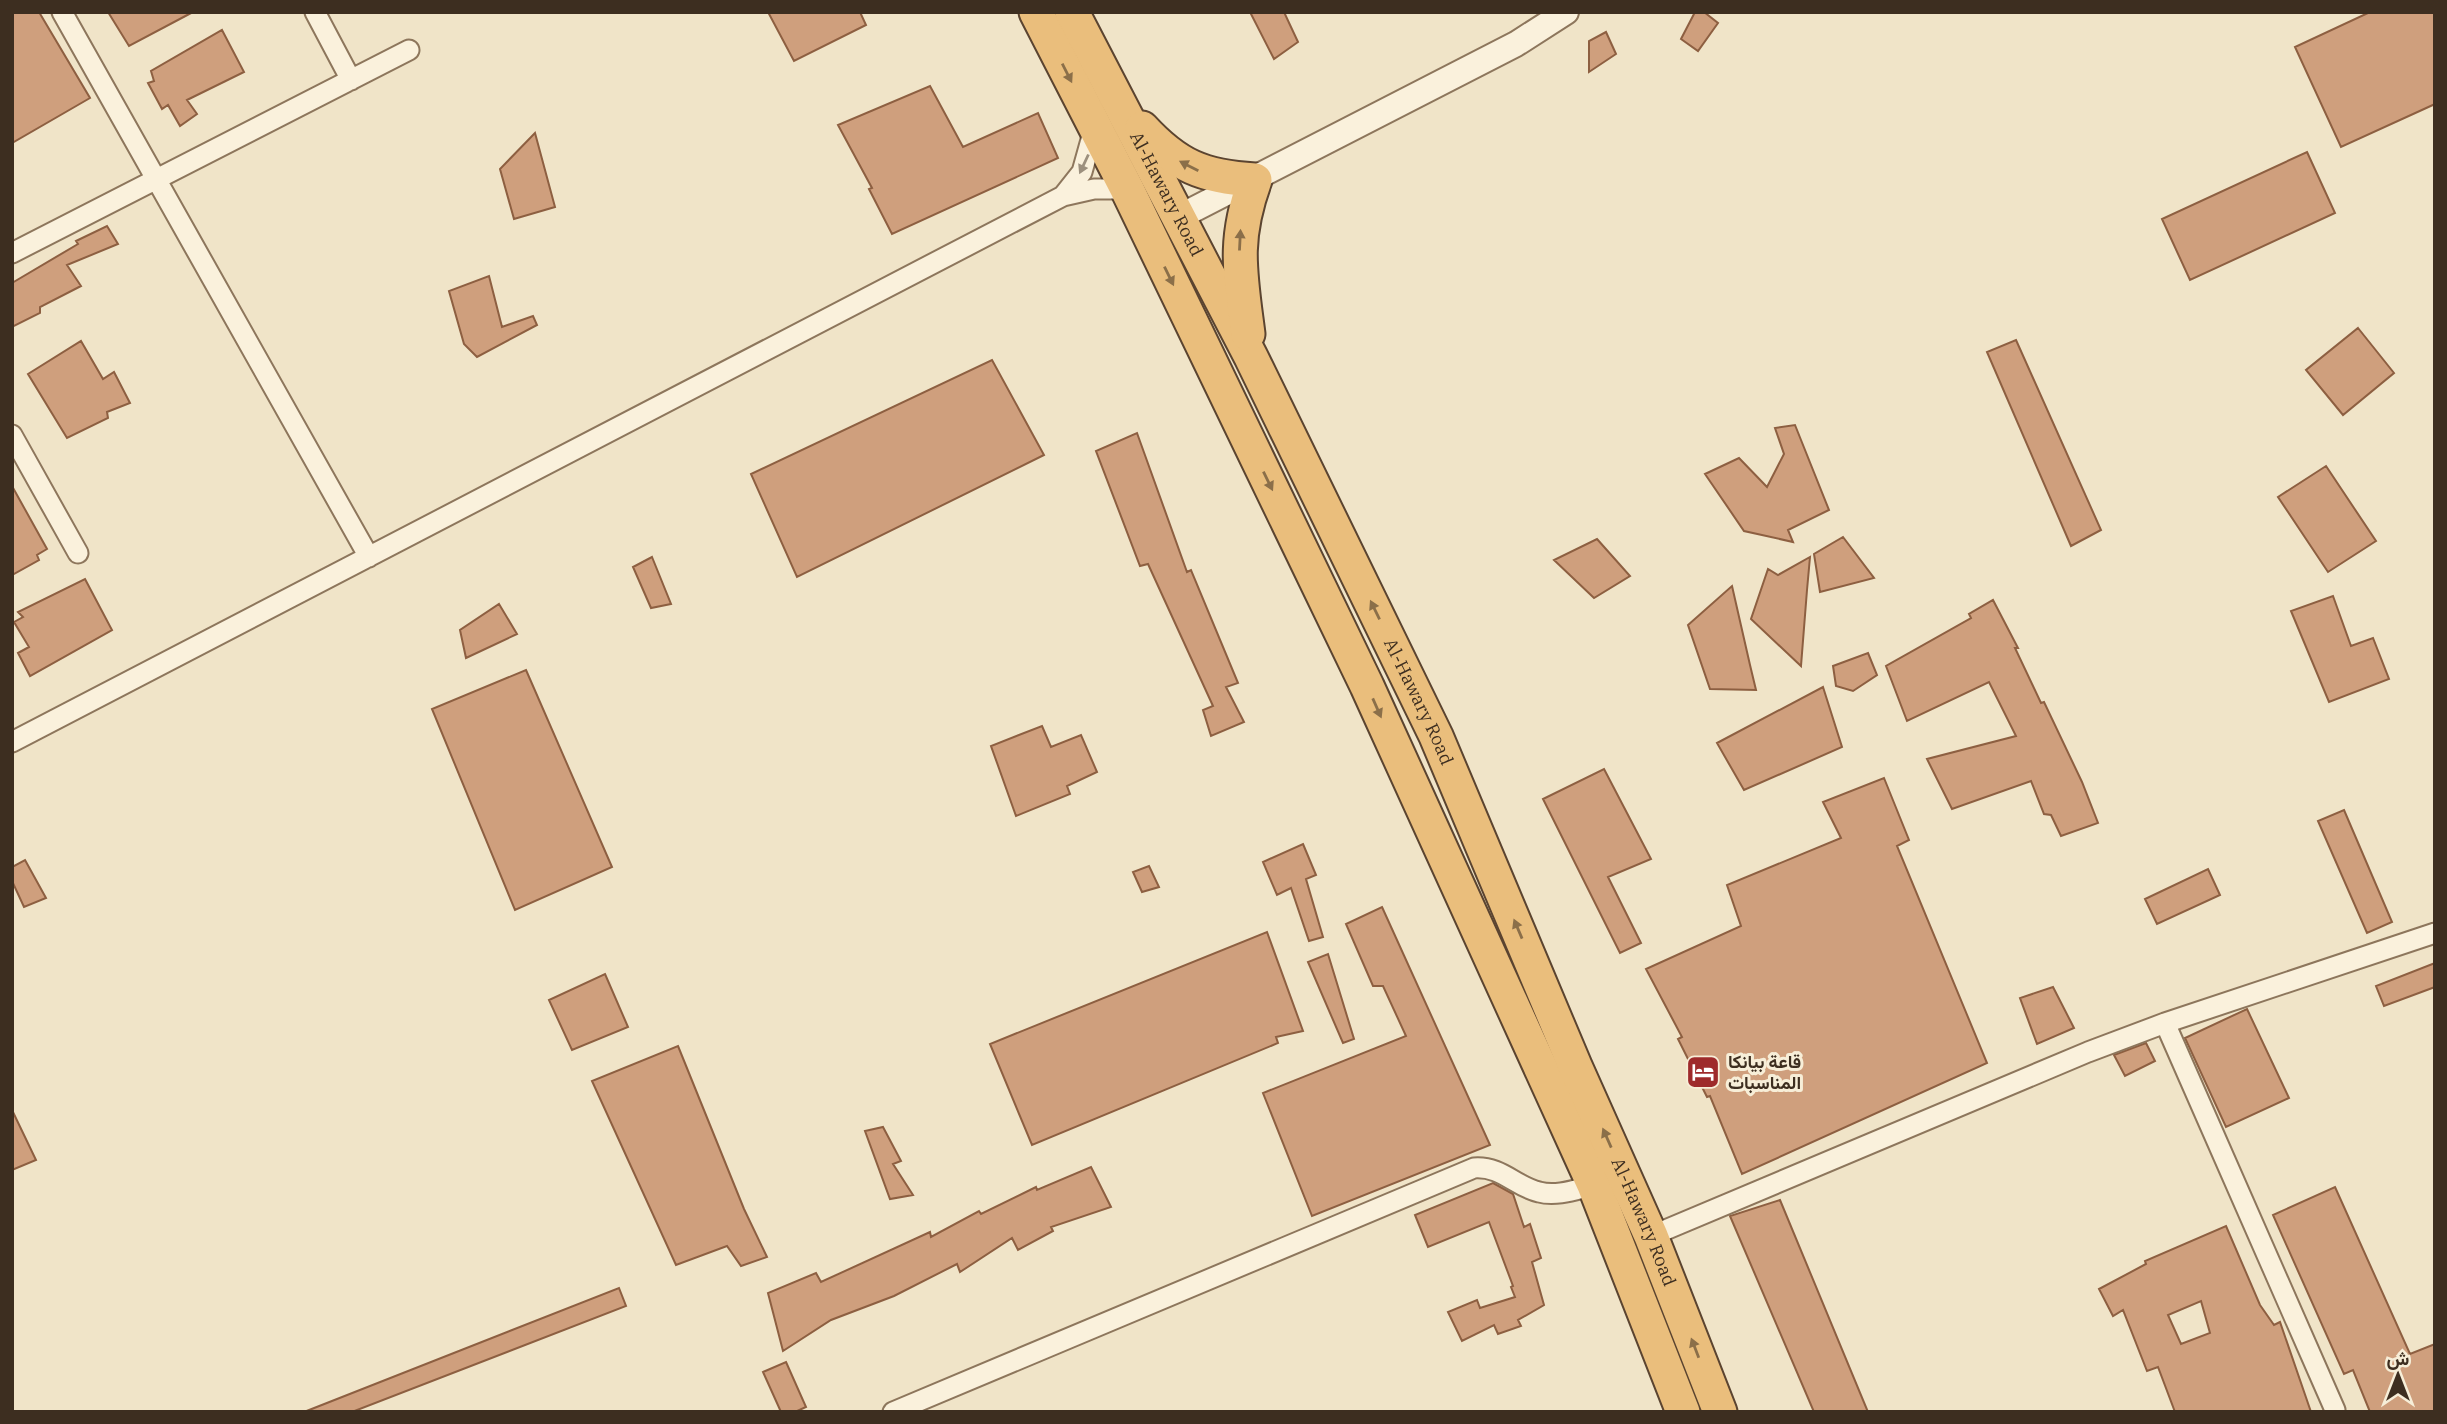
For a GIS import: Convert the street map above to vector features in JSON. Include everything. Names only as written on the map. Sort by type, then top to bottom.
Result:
[{"type":"highway","name":"Al-Hawary Road","points":[[1036,12],[1127,189],[1367,686],[1594,1185],[1683,1412]]},
{"type":"highway","name":"Al-Hawary Road","points":[[1072,12],[1251,357],[1436,736],[1575,1066],[1651,1236],[1720,1412]]},
{"type":"highway","points":[[1120,103],[1160,146],[1183,164],[1222,178],[1255,180],[1242,216],[1239,252],[1251,357]]},
{"type":"highway","points":[[1545,1080],[1575,1066]]},
{"type":"street","points":[[62,12],[369,557]]},
{"type":"street","points":[[315,12],[351,79]]},
{"type":"street","points":[[1179,217],[1516,44],[1566,12]]},
{"type":"street","points":[[12,253],[409,50]]},
{"type":"street","points":[[1063,196],[1088,158],[1094,128]]},
{"type":"street","points":[[12,742],[1063,196],[1094,189],[1127,189]]},
{"type":"street","points":[[12,435],[78,553]]},
{"type":"street","points":[[1651,1236],[2088,1052],[2165,1023],[2435,933]]},
{"type":"street","points":[[2165,1023],[2335,1410]]},
{"type":"street","points":[[893,1412],[1474,1168],[1497,1169],[1539,1192],[1563,1192],[1594,1185]]},
{"type":"building","points":[[12,12],[39,12],[90,98],[12,143]]},
{"type":"building","points":[[108,12],[193,12],[129,46]]},
{"type":"building","points":[[768,12],[860,12],[866,25],[794,61]]},
{"type":"building","points":[[1250,12],[1284,12],[1298,42],[1274,59]]},
{"type":"building","points":[[1695,12],[1704,12],[1718,23],[1698,51],[1681,39]]},
{"type":"building","points":[[2370,12],[2435,12],[2435,104],[2341,147],[2295,47]]},
{"type":"building","points":[[222,30],[244,72],[187,100],[197,114],[180,126],[168,105],[162,109],[148,83],[154,81],[151,71]]},
{"type":"building","points":[[1606,32],[1616,54],[1589,72],[1589,41]]},
{"type":"building","points":[[930,86],[963,147],[1038,113],[1058,158],[892,234],[869,189],[872,188],[838,125]]},
{"type":"building","points":[[535,133],[555,207],[514,219],[500,169]]},
{"type":"building","points":[[2307,152],[2335,213],[2190,280],[2162,219]]},
{"type":"building","points":[[107,226],[118,244],[67,265],[81,286],[40,307],[40,313],[12,327],[12,283],[78,244],[76,241]]},
{"type":"building","points":[[489,276],[502,327],[533,316],[537,325],[477,357],[464,344],[449,291]]},
{"type":"building","points":[[2358,328],[2394,373],[2343,415],[2306,370]]},
{"type":"building","points":[[2016,340],[2101,530],[2071,546],[1987,352]]},
{"type":"building","points":[[81,341],[103,379],[114,372],[130,403],[107,412],[108,418],[67,438],[28,374]]},
{"type":"building","points":[[992,360],[1044,455],[797,577],[751,474]]},
{"type":"building","points":[[1795,425],[1829,510],[1788,530],[1793,542],[1744,531],[1705,474],[1739,458],[1767,487],[1784,454],[1775,428]]},
{"type":"building","points":[[1137,433],[1187,572],[1191,570],[1238,683],[1226,687],[1244,722],[1211,736],[1203,710],[1213,706],[1148,564],[1140,566],[1096,451]]},
{"type":"building","points":[[2326,466],[2376,541],[2328,572],[2278,497]]},
{"type":"building","points":[[12,486],[47,549],[37,555],[39,560],[12,575]]},
{"type":"building","points":[[1843,537],[1874,578],[1820,592],[1814,554]]},
{"type":"building","points":[[1597,539],[1630,576],[1594,598],[1554,560]]},
{"type":"building","points":[[652,557],[671,604],[651,608],[633,567]]},
{"type":"building","points":[[1810,557],[1801,666],[1751,619],[1768,569],[1778,575]]},
{"type":"building","points":[[85,579],[112,630],[30,676],[18,653],[29,647],[14,622],[23,617],[18,612]]},
{"type":"building","points":[[1732,586],[1756,690],[1710,689],[1688,625]]},
{"type":"building","points":[[2333,596],[2351,646],[2373,638],[2389,679],[2329,702],[2291,611]]},
{"type":"building","points":[[1993,600],[2018,648],[2015,648],[2041,703],[2044,702],[2082,782],[2098,823],[2061,836],[2051,815],[2044,814],[2031,781],[1952,809],[1927,759],[2016,736],[1989,682],[1907,721],[1886,666],[1971,618],[1969,614]]},
{"type":"building","points":[[499,604],[517,634],[466,658],[460,630]]},
{"type":"building","points":[[1868,653],[1877,675],[1853,691],[1836,686],[1833,666]]},
{"type":"building","points":[[526,670],[612,867],[515,910],[432,709]]},
{"type":"building","points":[[1823,687],[1842,747],[1744,790],[1717,743]]},
{"type":"building","points":[[1042,726],[1051,747],[1081,735],[1097,772],[1067,786],[1070,794],[1016,816],[991,746]]},
{"type":"building","points":[[1604,769],[1651,859],[1608,877],[1641,943],[1620,953],[1543,799]]},
{"type":"building","points":[[1884,778],[1909,840],[1897,846],[1987,1063],[1742,1174],[1710,1096],[1707,1097],[1678,1039],[1682,1037],[1646,969],[1741,926],[1727,885],[1841,838],[1823,802]]},
{"type":"building","points":[[2344,810],[2392,922],[2367,933],[2318,821]]},
{"type":"building","points":[[1303,844],[1316,875],[1306,879],[1323,937],[1309,941],[1291,888],[1277,895],[1263,862]]},
{"type":"building","points":[[25,860],[46,898],[24,907],[12,881],[12,867]]},
{"type":"building","points":[[1149,866],[1159,887],[1142,892],[1133,872]]},
{"type":"building","points":[[2208,869],[2220,895],[2157,924],[2145,899]]},
{"type":"building","points":[[1382,907],[1490,1145],[1312,1216],[1263,1093],[1406,1036],[1383,986],[1373,986],[1346,924]]},
{"type":"building","points":[[1267,932],[1303,1031],[1276,1037],[1278,1043],[1032,1145],[990,1044]]},
{"type":"building","points":[[1328,954],[1354,1039],[1343,1043],[1308,962]]},
{"type":"building","points":[[2435,963],[2435,987],[2384,1006],[2376,986]]},
{"type":"building","points":[[605,974],[628,1027],[572,1050],[549,1000]]},
{"type":"building","points":[[2053,987],[2074,1028],[2037,1044],[2020,998]]},
{"type":"building","points":[[2247,1009],[2289,1098],[2226,1127],[2185,1038]]},
{"type":"building","points":[[2146,1043],[2155,1061],[2125,1076],[2114,1055]]},
{"type":"building","points":[[678,1046],[744,1209],[767,1257],[741,1266],[727,1246],[676,1265],[592,1081]]},
{"type":"building","points":[[12,1110],[36,1160],[12,1170]]},
{"type":"building","points":[[883,1127],[901,1161],[893,1164],[913,1195],[890,1199],[865,1131]]},
{"type":"building","points":[[1091,1167],[1111,1207],[1051,1227],[1053,1231],[1018,1250],[1012,1238],[960,1272],[957,1264],[894,1296],[831,1320],[783,1351],[768,1293],[816,1273],[821,1282],[930,1232],[931,1237],[979,1211],[981,1214],[1036,1187],[1037,1190]]},
{"type":"building","points":[[1493,1183],[1513,1194],[1524,1227],[1530,1224],[1541,1258],[1532,1262],[1544,1305],[1518,1320],[1521,1326],[1498,1334],[1494,1325],[1462,1341],[1448,1312],[1477,1300],[1480,1308],[1515,1297],[1511,1287],[1513,1286],[1489,1222],[1428,1247],[1415,1215]]},
{"type":"building","points":[[2335,1187],[2410,1354],[2435,1344],[2435,1412],[2370,1412],[2353,1370],[2344,1374],[2273,1215]]},
{"type":"building","points":[[1780,1200],[1868,1412],[1814,1412],[1730,1216]]},
{"type":"building","points":[[2226,1226],[2260,1305],[2274,1325],[2280,1322],[2311,1412],[2175,1412],[2158,1367],[2147,1371],[2123,1310],[2113,1316],[2099,1289],[2146,1264],[2145,1261]],"holes":[[[2201,1301],[2210,1333],[2181,1344],[2168,1315]]]},
{"type":"building","points":[[619,1288],[626,1306],[352,1412],[304,1412]]},
{"type":"building","points":[[786,1362],[806,1407],[795,1412],[781,1412],[763,1372]]},
{"type":"place","name":"قاعة بيانكا المناسبات","points":[[1703,1072]]}]
